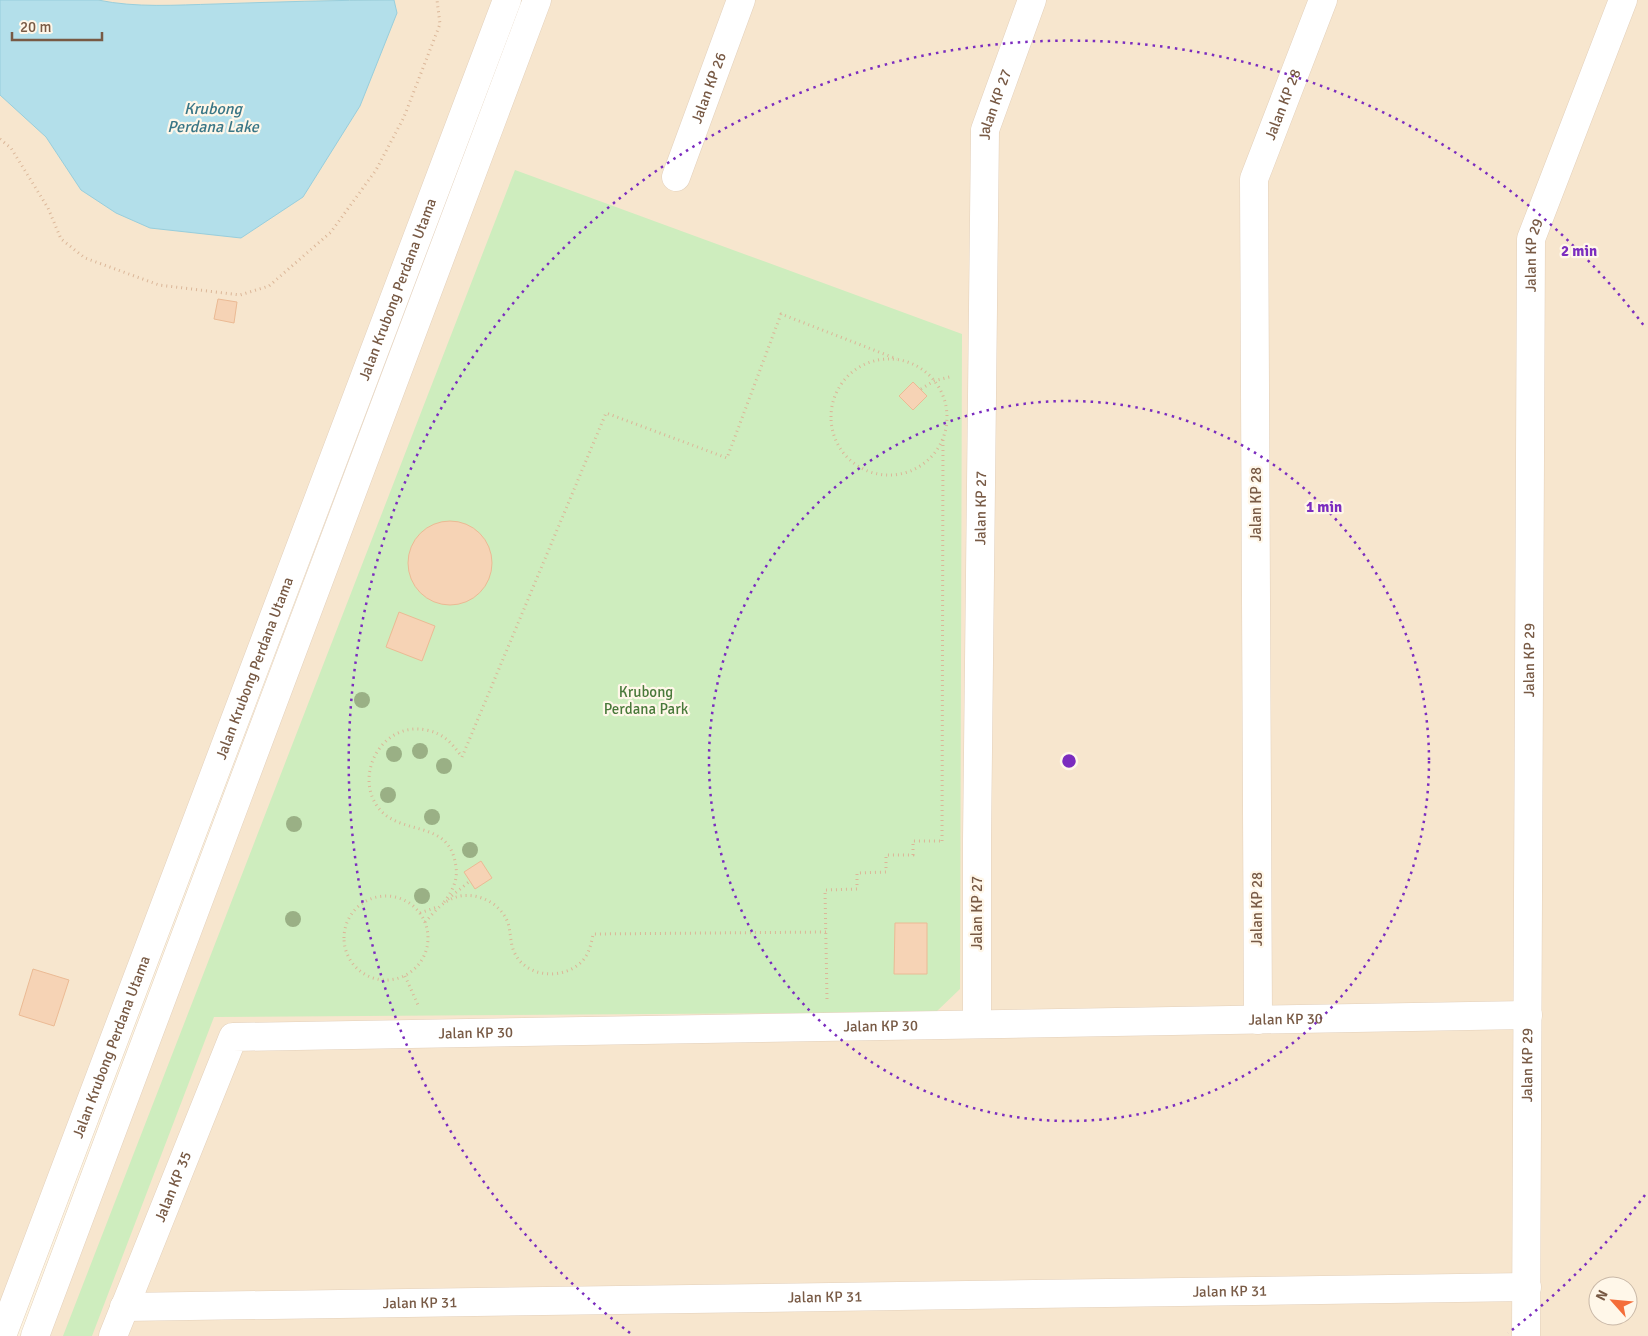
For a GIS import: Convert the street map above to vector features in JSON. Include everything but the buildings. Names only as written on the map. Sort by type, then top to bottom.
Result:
[{"type":"street","name":"Jalan Krubong Perdana Utama","points":[[2,1336],[507,0]]},
{"type":"street","name":"Jalan Krubong Perdana Utama","points":[[35,1336],[537,0]]},
{"type":"street","name":"Jalan KP 26","points":[[676,177],[740,0]]},
{"type":"street","name":"Jalan KP 27","points":[[977,1024],[977,840],[985,130],[1032,0]]},
{"type":"street","name":"Jalan KP 28","points":[[1258,1020],[1254,179],[1323,0]]},
{"type":"street","name":"Jalan KP 29","points":[[1526,1336],[1531,239],[1623,0]]},
{"type":"street","name":"Jalan KP 30","points":[[233,1037],[1528,1016]]},
{"type":"street","name":"Jalan KP 35","points":[[113,1336],[233,1037]]},
{"type":"street","name":"Jalan KP 31","points":[[124,1307],[1527,1286]]},
{"type":"path","points":[[0,139],[11,148],[48,208],[61,240],[85,258],[159,285],[240,296],[269,286],[331,232],[376,170],[404,117],[440,24],[436,0]]},
{"type":"path","points":[[425,922],[448,896],[454,885],[457,872],[455,860],[450,848],[442,838],[418,827],[402,825],[388,818],[377,806],[370,791],[369,775],[372,759],[381,746],[393,736],[408,730],[424,729],[440,734],[453,744],[462,757],[606,413],[727,458],[781,314],[911,363],[924,370],[942,393],[946,407],[946,422],[943,436],[942,841]]},
{"type":"path","points":[[897,359],[882,359],[868,363],[855,370],[845,380],[836,394],[831,411],[832,428],[838,444],[847,458],[861,468],[877,473],[894,475],[910,471],[925,462],[937,449],[943,436]]},
{"type":"path","points":[[921,390],[934,381]]},
{"type":"path","points":[[828,1027],[825,890],[857,889],[857,873],[886,872],[886,855],[913,855],[913,841],[977,840]]},
{"type":"path","points":[[440,906],[470,881]]},
{"type":"path","points":[[420,913],[440,906],[452,898],[465,895],[479,897],[491,902],[502,912],[508,924],[513,950],[520,960],[529,968],[541,973],[553,974],[565,972],[576,967],[585,958],[594,934],[826,932]]},
{"type":"path","points":[[382,896],[396,897],[408,902],[420,913],[428,934],[423,959],[415,968],[405,976],[392,980],[379,980],[366,976],[356,968],[348,957],[344,944],[344,930],[349,917],[358,907],[369,899],[382,896]]},
{"type":"shaded area","points":[[0,0],[508,0],[0,1336]]},
{"type":"shaded area","points":[[537,0],[1648,0],[1648,1336],[36,1336]]},
{"type":"green space","name":"Krubong Perdana Park","points":[[515,170],[962,334],[960,989],[936,1012],[214,1017],[92,1336],[63,1336]]},
{"type":"water","name":"Krubong Perdana Lake","points":[[0,0],[98,0],[112,3],[156,5],[394,0],[397,13],[360,106],[303,197],[241,238],[150,228],[116,213],[81,190],[46,137],[0,95]]}]
